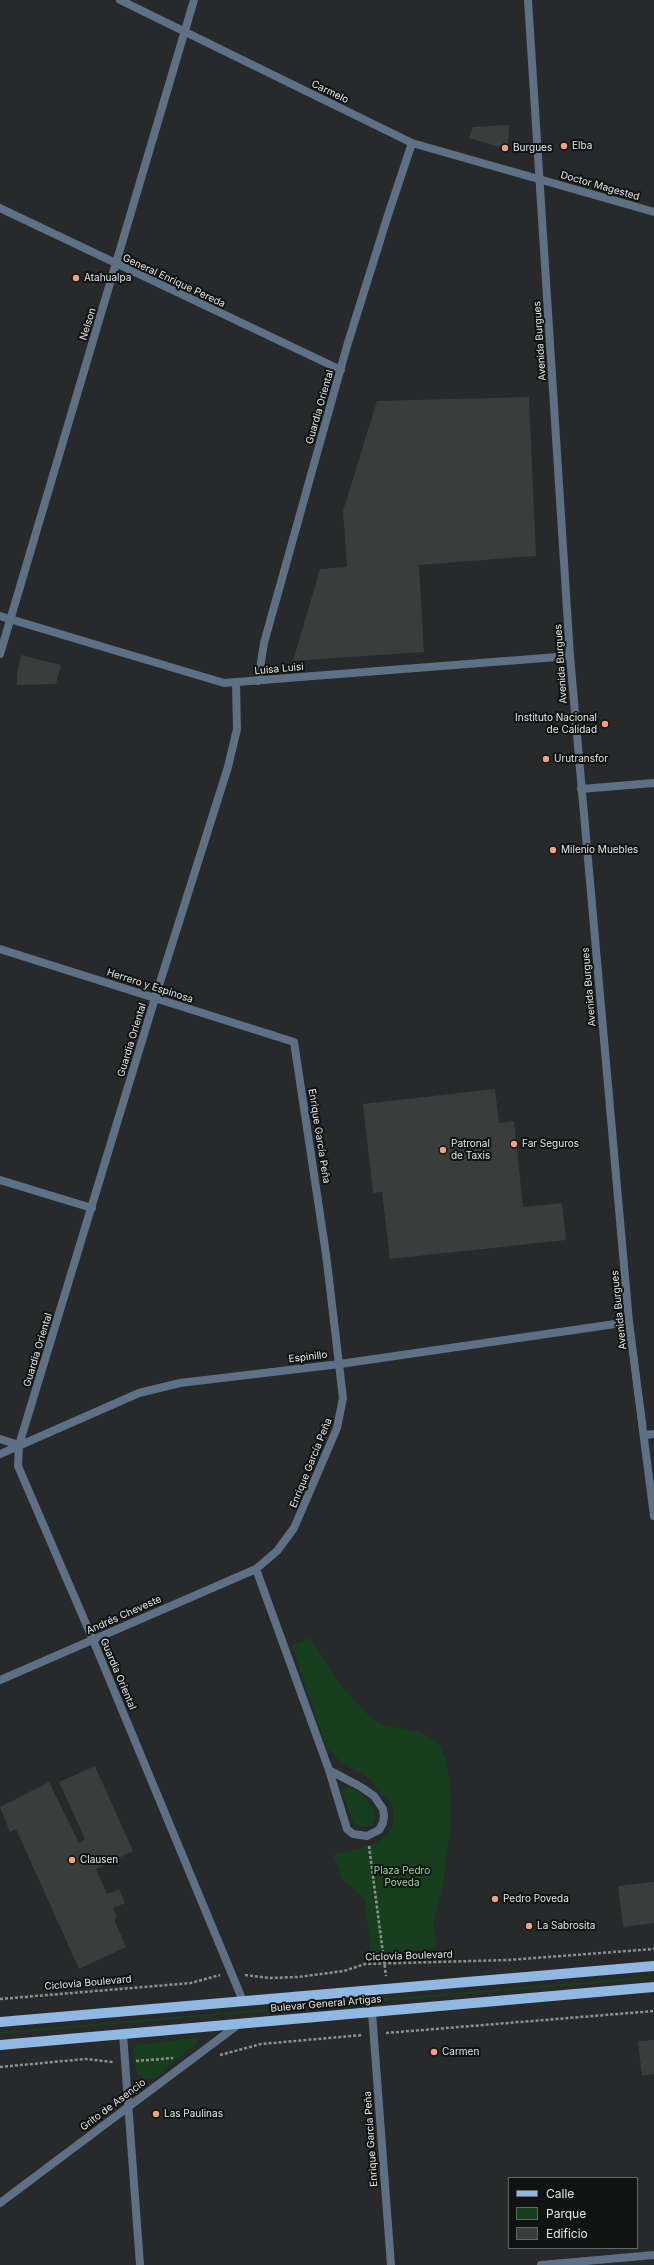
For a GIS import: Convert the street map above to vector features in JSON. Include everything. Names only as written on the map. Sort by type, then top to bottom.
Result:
[{"type":"main road","name":"Bulevar General Artigas","points":[[0,2022],[654,1966]]},
{"type":"main road","name":"Bulevar General Artigas","points":[[0,2045],[654,1987]]},
{"type":"street","name":"Carmelo","points":[[120,0],[412,143],[540,180]]},
{"type":"street","name":"Nelson","points":[[0,654],[194,0]]},
{"type":"street","name":"Avenida Burgues","points":[[528,0],[570,656],[581,789],[629,1322],[645,1435],[654,1516]]},
{"type":"street","name":"Guardia Oriental","points":[[258,681],[264,643],[341,370],[385,222],[412,143]]},
{"type":"street","name":"Doctor Magested","points":[[540,180],[654,212]]},
{"type":"street","name":"General Enrique Pereda","points":[[0,208],[341,370]]},
{"type":"street","name":"Luisa Luisi","points":[[0,616],[214,681],[236,683],[570,656]]},
{"type":"street","name":"Guardia Oriental","points":[[236,683],[237,729],[228,767],[155,998],[19,1445],[18,1466],[93,1640],[243,2001]]},
{"type":"street","points":[[581,789],[654,783]]},
{"type":"street","name":"Herrero y Espinosa","points":[[0,949],[294,1042]]},
{"type":"street","name":"Enrique García Peña","points":[[256,1568],[277,1551],[294,1528],[337,1428],[343,1398],[326,1254],[294,1042]]},
{"type":"street","points":[[0,1180],[92,1208]]},
{"type":"street","name":"Espinillo","points":[[0,1454],[140,1393],[180,1383],[340,1364],[629,1322]]},
{"type":"street","points":[[645,1435],[654,1434]]},
{"type":"street","points":[[0,1439],[19,1445]]},
{"type":"street","points":[[256,1568],[329,1770],[347,1829],[353,1834],[367,1836],[379,1830],[383,1823],[383,1809],[374,1796],[361,1787],[329,1770]]},
{"type":"street","name":"Andrés Cheveste","points":[[0,1680],[256,1568]]},
{"type":"street","name":"Enrique García Peña","points":[[372,2012],[391,2265]]},
{"type":"street","name":"Grito de Asencio","points":[[0,2203],[127,2106],[198,2056],[239,2024]]},
{"type":"street","points":[[123,2034],[127,2106],[140,2265]]},
{"type":"street","points":[[541,2265],[654,2255]]},
{"type":"path","points":[[367,1836],[387,1988]]},
{"type":"path","name":"Ciclovía Boulevard","points":[[0,1999],[191,1983],[214,1975],[232,1973],[269,1978],[298,1977],[344,1971],[365,1964],[508,1960],[654,1949]]},
{"type":"path","points":[[198,2056],[219,2055],[261,2044],[654,2011]]},
{"type":"path","points":[[0,2067],[85,2059],[125,2062],[176,2058]]},
{"type":"green space","name":"Plaza Pedro Poveda","points":[[310,1638],[340,1685],[373,1720],[383,1725],[416,1731],[428,1736],[439,1744],[446,1759],[450,1790],[450,1828],[444,1879],[433,1924],[437,1948],[371,1955],[365,1899],[342,1879],[333,1855],[372,1845],[381,1840],[388,1833],[393,1824],[393,1809],[391,1803],[376,1789],[373,1781],[340,1761],[326,1747],[292,1645]]},
{"type":"green space","points":[[350,1787],[362,1794],[375,1811],[375,1820],[369,1826],[360,1827],[354,1824],[342,1792],[344,1788]]},
{"type":"green space","points":[[654,1976],[654,1978],[0,2034],[0,2032]]},
{"type":"green space","points":[[195,2038],[198,2041],[197,2043],[153,2079],[144,2080],[137,2074],[133,2050],[136,2045]]},
{"type":"building","points":[[509,125],[508,145],[503,148],[469,138],[473,127]]},
{"type":"building","points":[[529,397],[536,556],[419,565],[424,652],[293,661],[320,569],[347,567],[343,511],[377,401]]},
{"type":"building","points":[[21,655],[61,665],[56,684],[17,685],[17,673]]},
{"type":"building","points":[[495,1089],[499,1123],[514,1121],[523,1207],[562,1203],[566,1240],[390,1259],[382,1192],[373,1193],[363,1104]]},
{"type":"building","name":"Clausen","points":[[95,1766],[133,1851],[96,1869],[107,1894],[119,1889],[125,1903],[113,1908],[117,1917],[114,1919],[126,1947],[79,1969],[16,1829],[10,1832],[0,1807],[49,1782],[79,1843],[85,1839],[59,1782]]},
{"type":"building","points":[[654,1882],[654,1923],[623,1927],[618,1886]]},
{"type":"building","points":[[654,2040],[654,2074],[642,2076],[638,2041]]},
{"type":"place","name":"Elba","points":[[564,146]]},
{"type":"place","name":"Burgues","points":[[505,148]]},
{"type":"place","name":"Atahualpa","points":[[76,278]]},
{"type":"place","name":"Instituto Nacional de Calidad","points":[[605,724]]},
{"type":"place","name":"Urutransfor","points":[[546,759]]},
{"type":"place","name":"Milenio Muebles","points":[[553,850]]},
{"type":"place","name":"Far Seguros","points":[[514,1144]]},
{"type":"place","name":"Patronal de Taxis","points":[[443,1150]]},
{"type":"place","name":"Clausen","points":[[72,1860]]},
{"type":"place","name":"Pedro Poveda","points":[[495,1899]]},
{"type":"place","name":"La Sabrosita","points":[[529,1926]]},
{"type":"place","name":"Carmen","points":[[434,2052]]},
{"type":"place","name":"Las Paulinas","points":[[156,2114]]}]
